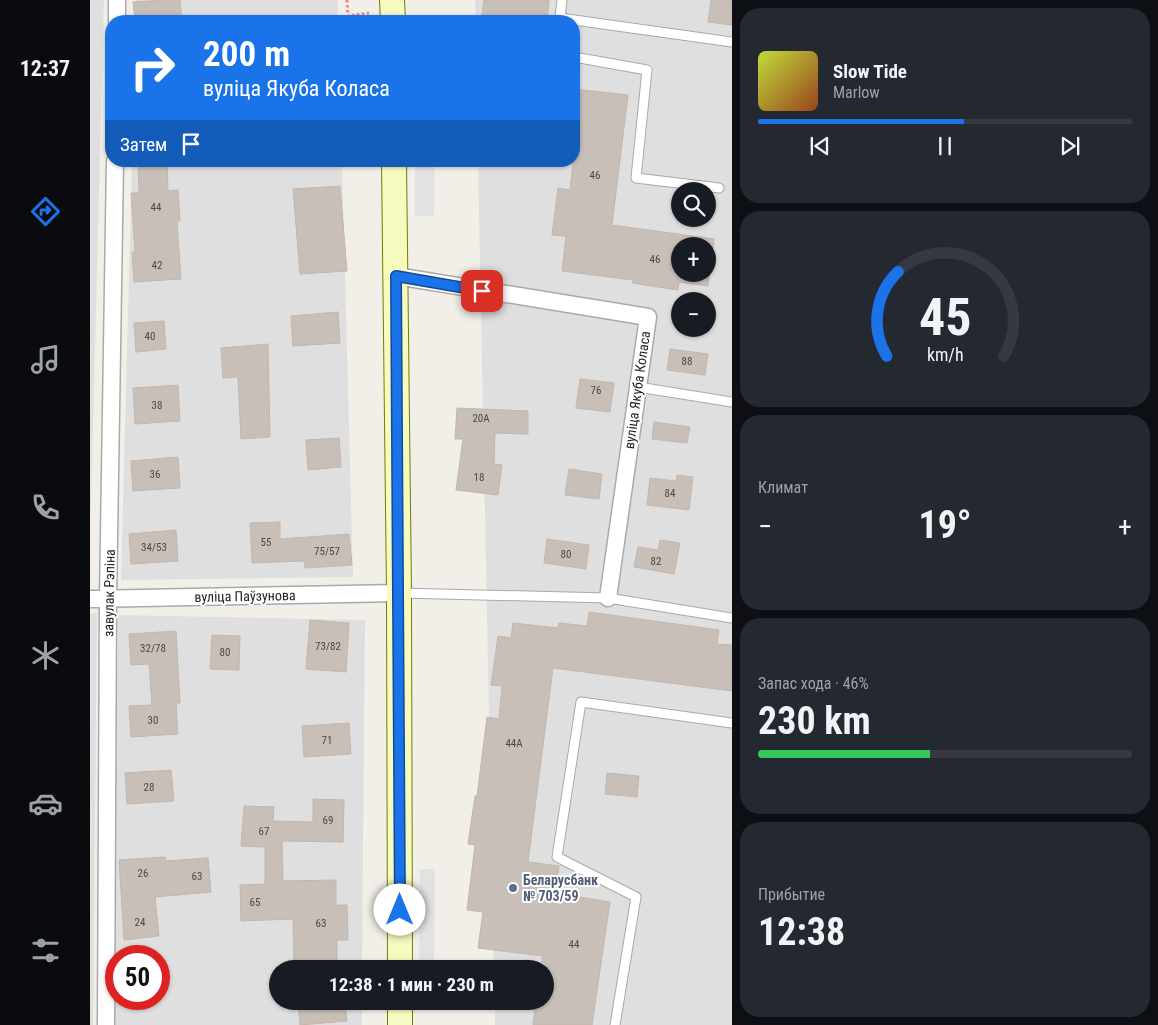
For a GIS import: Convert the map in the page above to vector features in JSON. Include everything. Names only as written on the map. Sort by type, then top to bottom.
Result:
[{"type":"main road","points":[[392,0],[393,15]]},
{"type":"main road","points":[[394,167],[399,593],[400,960]]},
{"type":"main road","points":[[400,1010],[400,1025]]},
{"type":"street","points":[[117,0],[117,15]]},
{"type":"street","name":"завулак Рэпіна","points":[[106,1025],[108,599],[115,167]]},
{"type":"street","name":"вуліца Якуба Коласа","points":[[396,276],[648,317],[608,598]]},
{"type":"street","name":"вуліца Паўзунова","points":[[90,599],[399,593]]},
{"type":"lane","points":[[560,15],[562,0]]},
{"type":"lane","points":[[580,22],[732,42]]},
{"type":"lane","points":[[580,58],[647,70],[636,178],[719,188]]},
{"type":"lane","points":[[638,387],[732,402]]},
{"type":"lane","points":[[399,593],[608,598],[732,618]]},
{"type":"lane","points":[[615,1025],[636,897],[557,857],[581,702],[732,723]]},
{"type":"path","points":[[347,0],[348,15]]},
{"type":"path","points":[[358,15],[369,14]]},
{"type":"shaded area","points":[[90,0],[104,0],[90,539]]},
{"type":"shaded area","points":[[136,0],[338,0],[338,15],[136,15]]},
{"type":"shaded area","points":[[475,0],[732,0],[732,1025],[495,1025],[495,1010],[554,1010],[554,960],[494,960],[478,167],[580,167],[580,15],[476,15]]},
{"type":"shaded area","points":[[132,167],[342,167],[353,577],[121,580]]},
{"type":"shaded area","points":[[415,167],[435,167],[434,216],[415,216]]},
{"type":"shaded area","points":[[90,613],[97,613],[93,1025],[90,1025]]},
{"type":"shaded area","points":[[118,615],[365,620],[362,960],[269,960],[269,1010],[362,1010],[362,1025],[113,1025],[113,1010],[170,1010],[170,945],[114,945]]},
{"type":"shaded area","points":[[420,869],[435,869],[434,960],[419,960]]},
{"type":"building","points":[[180,0],[181,15],[134,15],[133,2]]},
{"type":"building","points":[[484,0],[549,0],[548,15],[482,15]]},
{"type":"building","points":[[711,0],[732,0],[732,25],[708,22]]},
{"type":"building","points":[[580,90],[628,95],[612,225],[699,237],[671,237],[671,282],[679,282],[678,290],[632,283],[633,280],[562,271],[566,236],[552,235],[558,188],[570,190],[573,167],[580,167]]},
{"type":"building","points":[[138,167],[167,167],[168,191],[178,190],[180,221],[177,221],[181,279],[134,282],[132,252],[135,252],[131,193],[139,193]]},
{"type":"building","points":[[340,186],[347,271],[300,274],[293,189]]},
{"type":"building","points":[[679,282],[709,282],[708,286]]},
{"type":"building","points":[[338,312],[340,343],[293,346],[291,316]]},
{"type":"building","points":[[164,321],[166,349],[136,352],[134,323]]},
{"type":"building","points":[[268,344],[270,437],[241,439],[238,377],[223,378],[221,348]]},
{"type":"building","points":[[670,349],[708,354],[705,375],[667,370]]},
{"type":"building","points":[[580,379],[614,383],[610,412],[576,408]]},
{"type":"building","points":[[178,385],[180,421],[135,424],[133,388]]},
{"type":"building","points":[[457,408],[528,411],[528,434],[495,433],[494,464],[502,465],[498,495],[456,490],[463,439],[455,439]]},
{"type":"building","points":[[654,422],[690,427],[687,443],[652,439]]},
{"type":"building","points":[[339,438],[341,467],[308,470],[306,440]]},
{"type":"building","points":[[178,457],[180,488],[133,491],[131,461]]},
{"type":"building","points":[[569,469],[602,474],[599,499],[565,495]]},
{"type":"building","points":[[677,475],[693,477],[689,510],[647,505],[650,478],[676,481]]},
{"type":"building","points":[[280,522],[280,539],[349,534],[352,565],[305,568],[304,561],[252,563],[250,523]]},
{"type":"building","points":[[176,530],[178,561],[131,564],[129,534]]},
{"type":"building","points":[[547,539],[589,545],[586,569],[544,563]]},
{"type":"building","points":[[660,540],[680,543],[674,574],[634,567],[638,547],[658,550]]},
{"type":"building","points":[[589,612],[719,630],[717,644],[732,645],[732,691],[553,668],[528,862],[559,866],[555,893],[610,902],[592,1025],[533,1025],[535,1010],[554,1010],[554,960],[542,960],[542,956],[478,948],[483,912],[467,910],[475,845],[468,844],[475,796],[477,796],[487,717],[499,719],[502,686],[491,685],[498,636],[511,638],[513,623],[558,628],[559,623],[587,626]]},
{"type":"building","points":[[310,620],[349,623],[346,672],[306,669]]},
{"type":"building","points":[[176,631],[180,703],[176,703],[178,734],[131,737],[129,706],[152,705],[149,664],[131,665],[129,634]]},
{"type":"building","points":[[212,635],[240,636],[239,670],[210,669]]},
{"type":"building","points":[[349,723],[351,754],[304,757],[302,726]]},
{"type":"building","points":[[171,770],[174,801],[127,804],[125,773]]},
{"type":"building","points":[[607,773],[639,776],[637,797],[605,794]]},
{"type":"building","points":[[313,799],[344,800],[343,842],[282,841],[283,881],[336,880],[336,905],[347,905],[348,940],[337,940],[337,960],[294,960],[293,919],[241,921],[240,885],[265,884],[265,847],[241,846],[244,806],[274,807],[273,821],[313,822]]},
{"type":"building","points":[[165,857],[166,861],[208,858],[211,892],[155,897],[159,936],[124,940],[119,860]]},
{"type":"building","points":[[299,1010],[346,1010],[347,1021],[300,1025]]},
{"type":"place","name":"Беларусбанк № 703/59","points":[[513,888]]},
{"type":"route","points":[[400,910],[400,612],[396,276],[482,291]]}]
